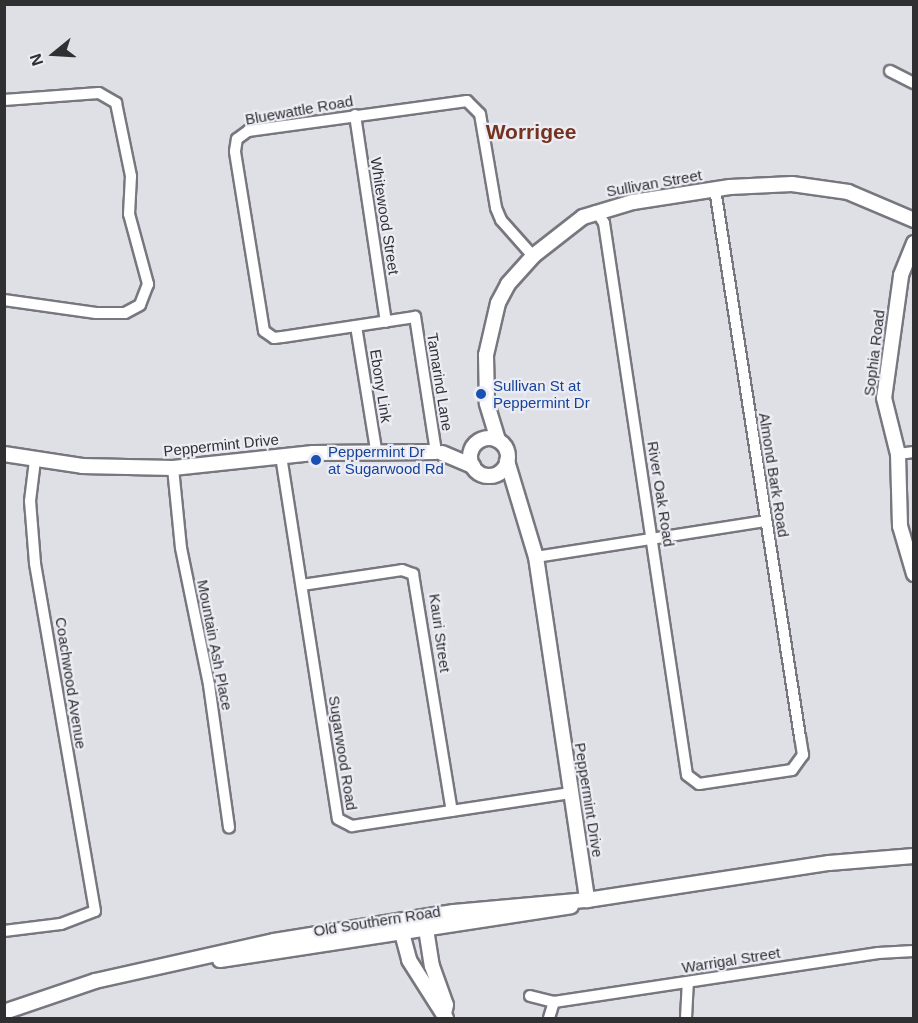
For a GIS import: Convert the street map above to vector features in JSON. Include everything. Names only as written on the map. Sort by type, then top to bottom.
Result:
[{"type":"street","points":[[890,71],[914,83]]},
{"type":"street","points":[[4,100],[99,93],[116,104],[131,176],[129,214],[148,284],[140,305],[124,312],[96,313],[7,299]]},
{"type":"street","name":"Bluewattle Road","points":[[415,317],[274,338],[264,331],[235,151],[237,139],[248,131],[460,100],[472,103],[480,114],[496,208],[506,226],[533,256]]},
{"type":"street","name":"Whitewood Street","points":[[355,115],[386,321]]},
{"type":"street","name":"Sullivan Street","points":[[498,440],[487,403],[486,355],[492,319],[508,284],[533,256],[572,224],[596,211],[715,189],[758,184],[819,187],[848,192],[914,220]]},
{"type":"street","name":"Almond Bark Road","points":[[692,782],[792,770],[798,765],[802,755],[715,189]]},
{"type":"street","name":"River Oak Road","points":[[596,211],[604,224],[687,775],[692,782]]},
{"type":"street","name":"Sophia Road","points":[[914,243],[901,276],[885,380],[886,415],[898,454],[900,525],[914,574]]},
{"type":"street","name":"Tamarind Lane","points":[[415,317],[439,452]]},
{"type":"street","name":"Ebony Link","points":[[356,326],[376,450]]},
{"type":"street","name":"Sullivan Street","points":[[476,443],[487,403]]},
{"type":"street","points":[[490,476],[501,471],[507,461],[506,449],[498,440],[476,443],[470,455],[473,466],[517,494]]},
{"type":"street","name":"Peppermint Drive","points":[[4,454],[82,466],[173,468],[281,456],[376,450],[439,452],[476,443]]},
{"type":"street","name":"Peppermint Drive","points":[[439,452],[473,466]]},
{"type":"street","points":[[898,454],[914,452]]},
{"type":"street","name":"Sugarwood Road","points":[[281,456],[338,819],[352,826],[571,793]]},
{"type":"street","name":"Coachwood Avenue","points":[[4,931],[61,924],[95,911],[35,563],[30,501],[35,460]]},
{"type":"street","name":"Peppermint Drive","points":[[507,461],[536,557],[588,900]]},
{"type":"street","name":"Mountain Ash Place","points":[[173,468],[181,548],[208,686],[229,828]]},
{"type":"street","points":[[536,557],[766,521]]},
{"type":"street","name":"Kauri Street","points":[[302,585],[402,570],[413,574],[452,811]]},
{"type":"street","name":"Old Southern Road","points":[[4,1012],[95,981],[274,941],[404,926],[488,908],[588,900],[829,863],[914,856]]},
{"type":"street","name":"Old Southern Road","points":[[426,929],[558,911],[588,900]]},
{"type":"street","points":[[404,926],[426,929],[432,966],[446,1005],[445,1016],[417,976],[404,926]]},
{"type":"street","name":"Warrigal Street","points":[[530,996],[554,1002],[878,953],[914,951]]},
{"type":"street","points":[[687,1018],[688,982]]},
{"type":"street","points":[[549,1018],[554,1002]]},
{"type":"place","name":"Sullivan St at Peppermint Dr","points":[[481,394]]},
{"type":"place","name":"Peppermint Dr at Sugarwood Rd","points":[[316,460]]},
{"type":"district","name":"Worrigee","points":[[531,132]]}]
